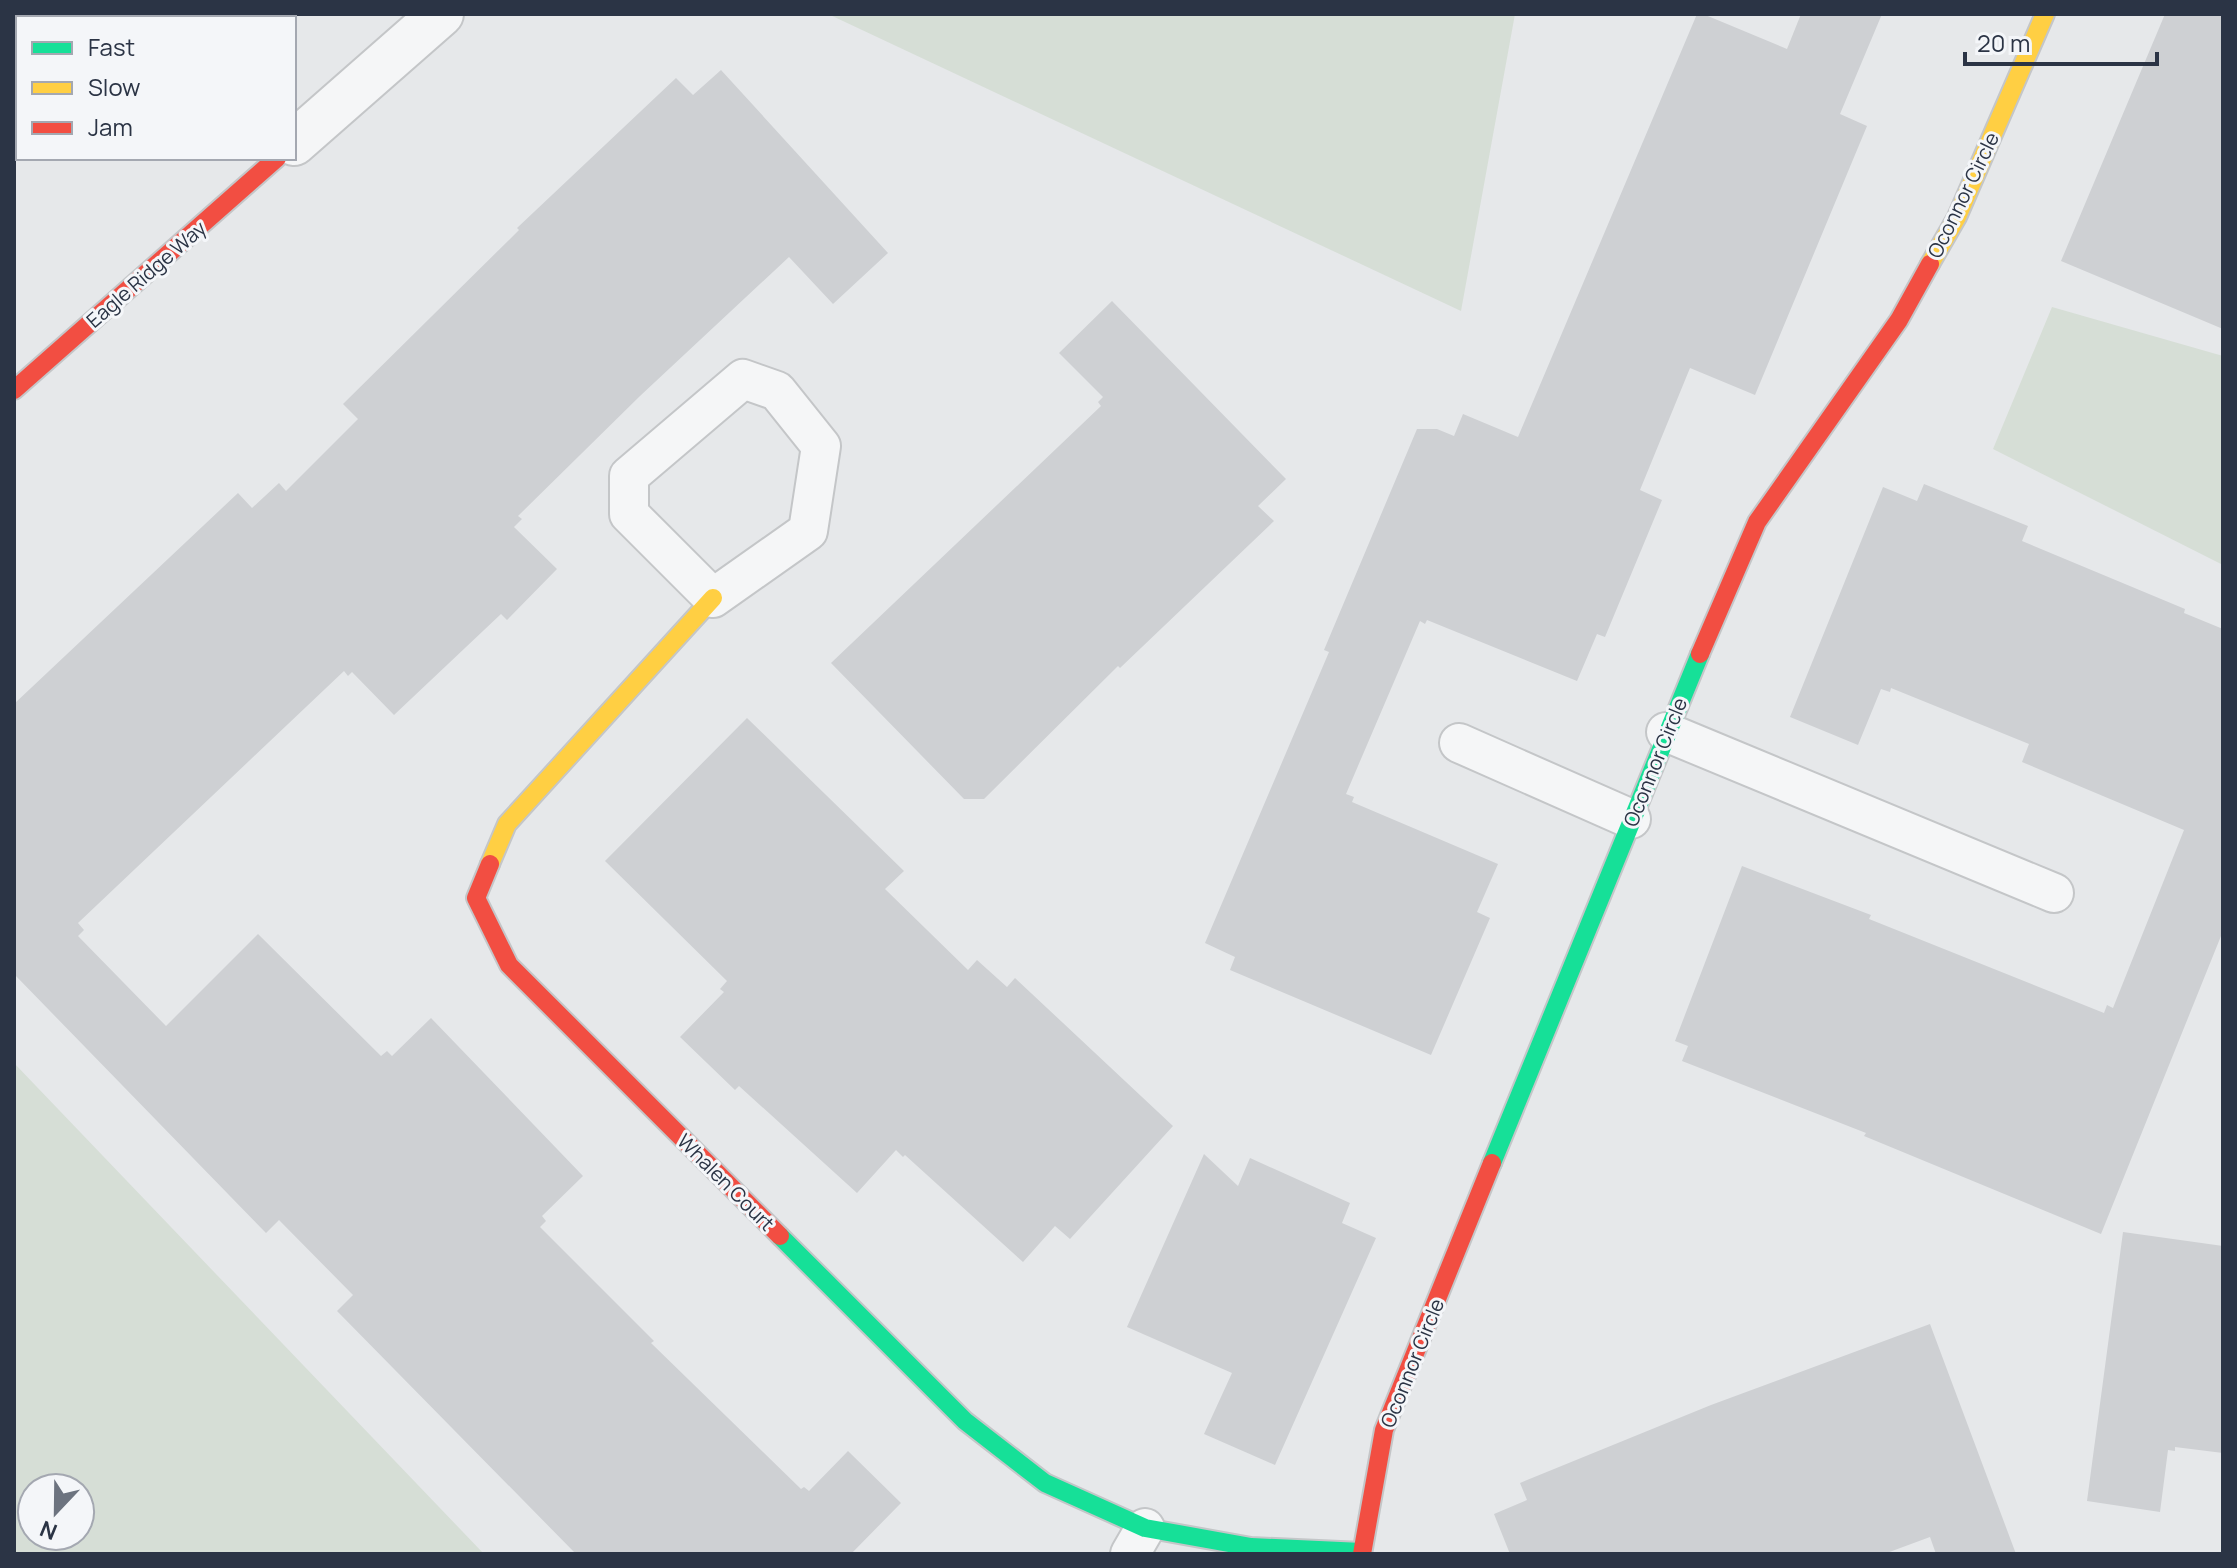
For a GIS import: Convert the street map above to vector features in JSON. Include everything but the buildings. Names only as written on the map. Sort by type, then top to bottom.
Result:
[{"type":"street","points":[[296,141],[441,14]]},
{"type":"street","name":"Oconnor Circle","points":[[1362,1553],[1384,1430],[1666,732],[1757,522],[1899,320],[1950,230],[2045,14]]},
{"type":"street","name":"Eagle Ridge Way","points":[[14,390],[275,160]]},
{"type":"street","name":"Whalen Court","points":[[713,598],[507,824],[476,898],[509,965],[965,1421],[1045,1483],[1138,1541],[1362,1553]]},
{"type":"lane","points":[[743,379],[777,391],[821,446],[808,531],[713,598],[629,514],[629,476],[743,379]]},
{"type":"lane","points":[[1666,732],[2054,893]]},
{"type":"lane","points":[[1459,743],[1631,819]]},
{"type":"shaded area","points":[[828,14],[1515,14],[1461,311]]},
{"type":"shaded area","points":[[2052,307],[2223,356],[2223,565],[1993,449]]},
{"type":"shaded area","points":[[14,1063],[484,1554],[14,1554]]},
{"type":"traffic: fast","points":[[1492,1163],[1700,654]]},
{"type":"traffic: fast","points":[[780,1236],[965,1421],[1045,1483],[1145,1528],[1251,1547],[1362,1552]]},
{"type":"traffic: slow","points":[[1930,264],[1957,217],[2045,14]]},
{"type":"traffic: slow","points":[[490,864],[507,824],[713,598]]},
{"type":"traffic: jam","points":[[14,390],[275,160]]},
{"type":"traffic: jam","points":[[1700,654],[1757,522],[1899,320],[1930,264]]},
{"type":"traffic: jam","points":[[490,864],[476,898],[509,965],[780,1236]]},
{"type":"traffic: jam","points":[[1362,1554],[1384,1430],[1492,1163]]}]
